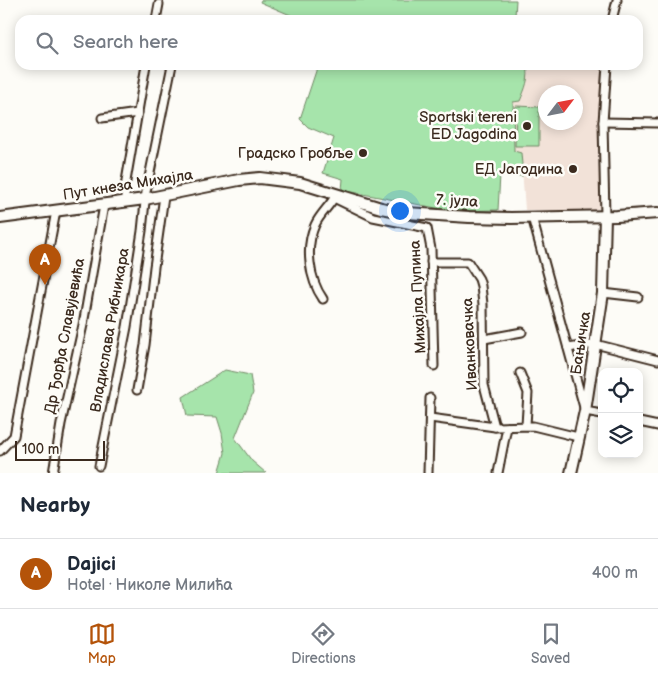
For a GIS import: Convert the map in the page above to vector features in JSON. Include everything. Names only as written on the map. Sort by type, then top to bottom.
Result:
[{"type":"main road","name":"Пут кнеза Михајла","points":[[0,218],[145,199],[233,181],[260,178]]},
{"type":"main road","name":"7. јула","points":[[260,178],[293,182],[335,196],[407,213],[470,217],[532,217],[658,213]]},
{"type":"main road","name":"Бањичка","points":[[571,473],[578,437],[586,411],[603,293],[605,216]]},
{"type":"street","points":[[613,15],[617,0]]},
{"type":"street","points":[[157,15],[159,4]]},
{"type":"street","points":[[125,202],[125,187],[145,70]]},
{"type":"street","name":"Владислава Рибникара","points":[[98,466],[127,327],[145,199],[171,70]]},
{"type":"street","points":[[605,216],[603,122],[607,70]]},
{"type":"street","points":[[102,118],[138,113]]},
{"type":"street","points":[[603,122],[658,123]]},
{"type":"street","points":[[137,390],[145,345],[164,196]]},
{"type":"street","points":[[323,299],[313,279],[310,241],[322,213],[335,196]]},
{"type":"street","name":"Михајла Пупина","points":[[335,196],[373,217],[427,228],[430,236],[434,366]]},
{"type":"street","name":"Др Ђорђа Славујевића","points":[[53,473],[61,424],[83,325],[104,205]]},
{"type":"street","points":[[0,451],[14,436],[56,212]]},
{"type":"street","points":[[532,217],[586,411],[598,413]]},
{"type":"street","name":"Иванковачка","points":[[431,262],[468,262],[481,286],[484,385],[495,420],[495,427]]},
{"type":"street","points":[[603,293],[638,297]]},
{"type":"street","points":[[484,339],[522,332]]},
{"type":"street","points":[[568,348],[596,344],[658,360]]},
{"type":"street","points":[[520,373],[528,393],[526,425]]},
{"type":"street","points":[[428,473],[430,398]]},
{"type":"street","points":[[430,418],[495,427],[526,425],[578,437]]},
{"type":"street","points":[[643,423],[658,426]]},
{"type":"street","points":[[498,473],[508,427]]},
{"type":"shaded area","points":[[529,70],[602,70],[598,153],[601,206],[598,209],[593,211],[525,210],[521,154],[514,151],[513,102],[520,101]]},
{"type":"green space","points":[[261,0],[516,0],[515,15],[290,15],[260,2]]},
{"type":"green space","points":[[316,70],[528,70],[524,92],[520,101],[513,102],[514,151],[521,153],[523,176],[500,175],[498,210],[452,211],[342,190],[343,179],[323,173],[334,138],[308,127],[300,119]]},
{"type":"green space","name":"Sportski tereni ED Jagodina","points":[[516,106],[538,107],[539,146],[515,146]]},
{"type":"green space","points":[[225,370],[250,375],[253,393],[235,438],[252,461],[266,473],[219,473],[225,453],[217,417],[187,416],[183,397]]},
{"type":"place","name":"Sportski tereni ED Jagodina","points":[[527,126]]},
{"type":"place","name":"Градско Гробље","points":[[363,153]]},
{"type":"place","name":"ЕД Јагодина","points":[[573,169]]},
{"type":"place","name":"Dajici","points":[[45,285]]}]
